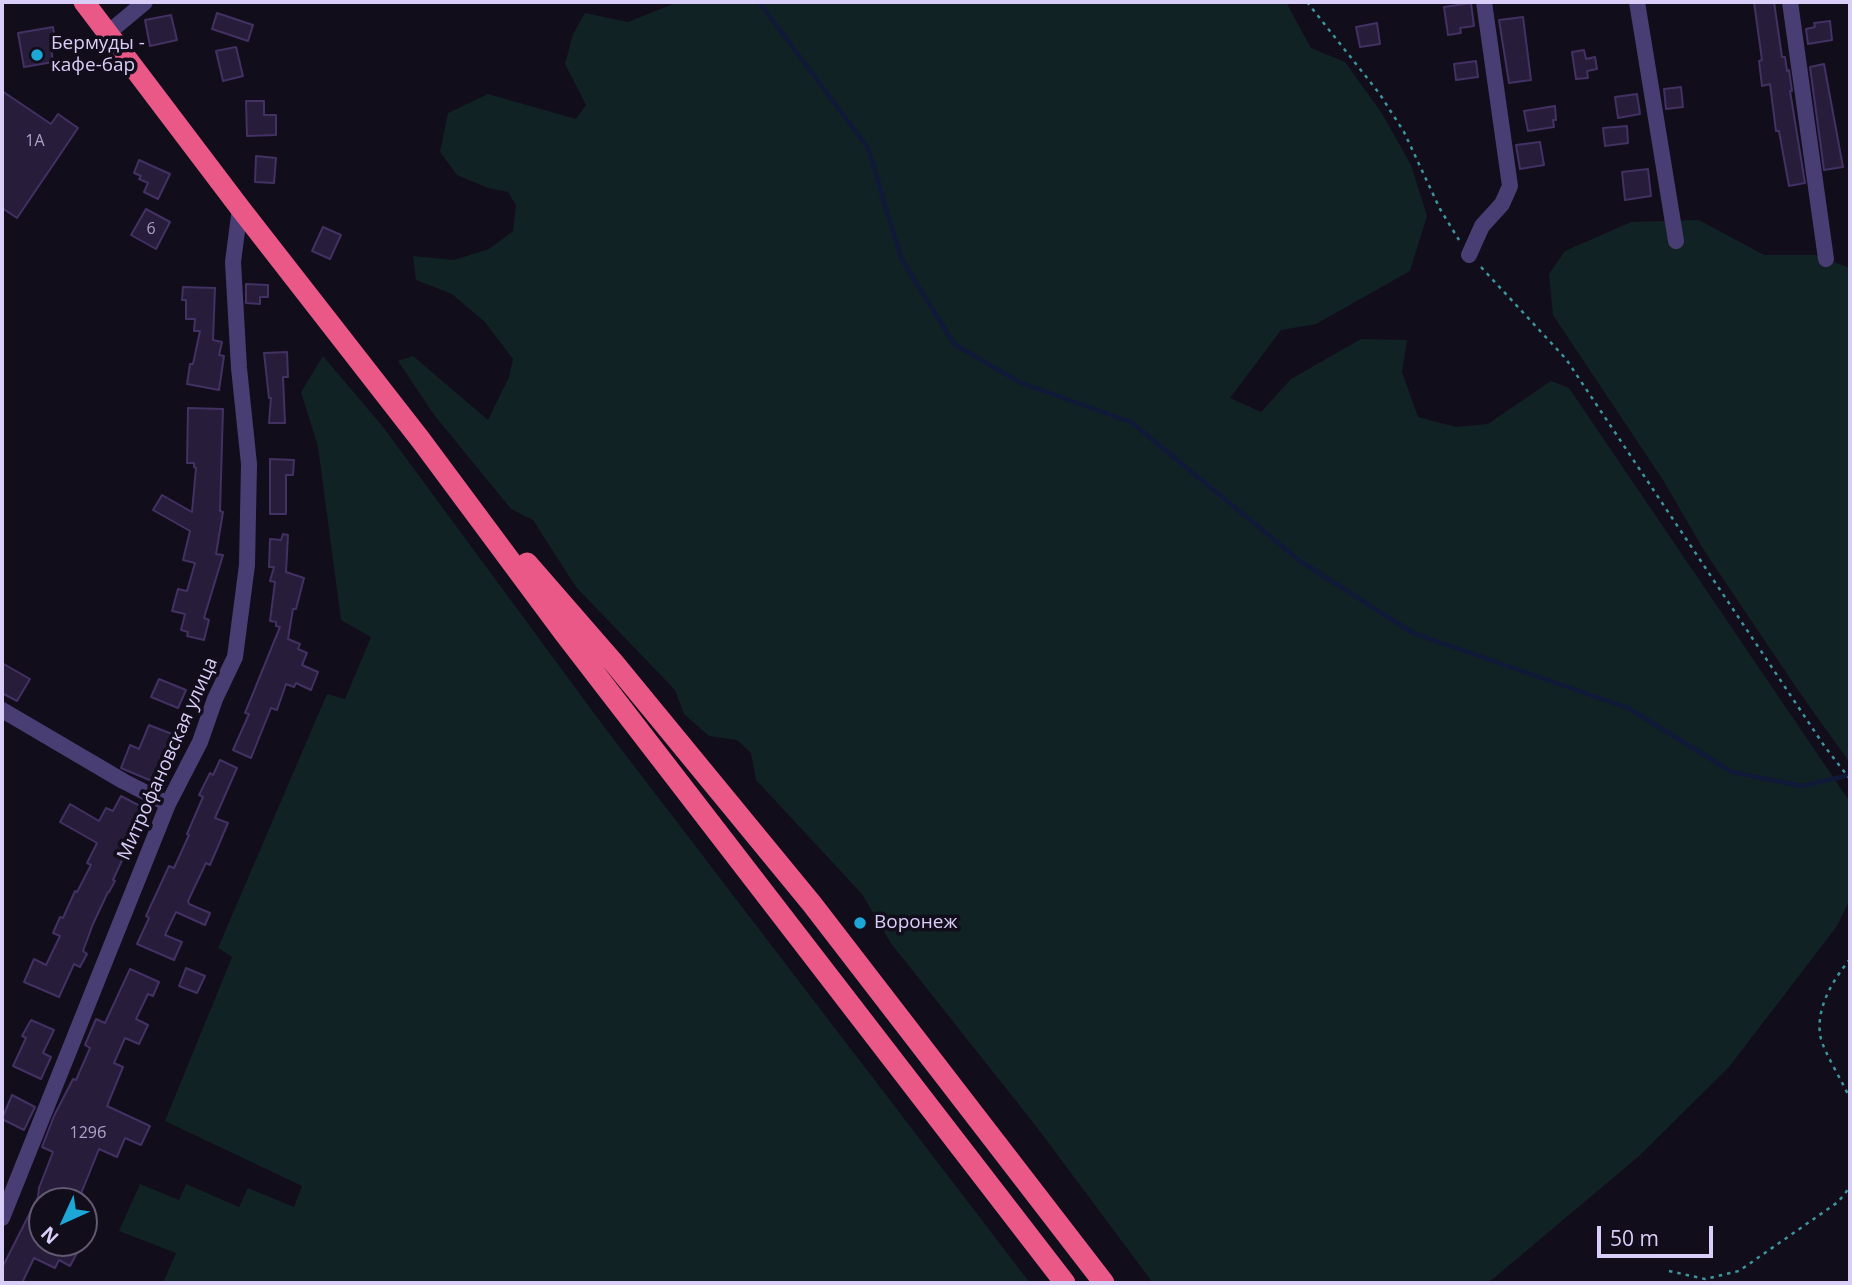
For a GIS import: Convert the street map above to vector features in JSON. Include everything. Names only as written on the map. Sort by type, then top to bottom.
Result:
[{"type":"highway","points":[[84,2],[420,439],[564,633],[1065,1283]]},
{"type":"highway","points":[[420,439],[614,663],[812,904],[1104,1283]]},
{"type":"street","points":[[108,33],[145,2]]},
{"type":"street","points":[[1469,255],[1482,226],[1502,204],[1510,186],[1484,2]]},
{"type":"street","points":[[1637,2],[1676,241]]},
{"type":"street","points":[[1790,2],[1826,259]]},
{"type":"street","name":"Митрофановская улица","points":[[2,1218],[168,804],[200,742],[215,699],[235,657],[247,565],[249,464],[239,368],[233,262],[240,208]]},
{"type":"street","points":[[2,710],[168,804]]},
{"type":"path","points":[[1307,2],[1379,93],[1404,132],[1440,209],[1469,255],[1566,359],[1817,736],[1850,779]]},
{"type":"path","points":[[1850,959],[1821,1006],[1821,1039],[1850,1099]]},
{"type":"path","points":[[1669,1271],[1705,1279],[1739,1271],[1838,1202],[1850,1187]]},
{"type":"shaded area","points":[[678,2],[1286,2],[1311,48],[1345,62],[1381,112],[1411,165],[1427,216],[1410,271],[1316,324],[1281,330],[1230,398],[1261,412],[1291,379],[1361,339],[1407,340],[1402,372],[1418,417],[1456,427],[1488,424],[1551,381],[1569,388],[1850,802],[1850,899],[1837,926],[1729,1067],[1638,1157],[1488,1283],[1153,1283],[1039,1130],[890,942],[862,894],[756,780],[751,753],[737,740],[709,736],[684,714],[675,690],[576,587],[533,520],[511,509],[435,416],[398,361],[413,356],[488,420],[509,377],[513,359],[485,322],[452,294],[416,280],[413,256],[454,260],[489,249],[513,231],[516,205],[508,192],[488,188],[457,175],[440,152],[448,113],[488,94],[576,119],[586,105],[565,64],[573,34],[585,13],[628,22]]},
{"type":"shaded area","points":[[1699,220],[1764,255],[1815,255],[1850,268],[1850,763],[1705,552],[1663,480],[1553,315],[1549,274],[1565,251],[1631,222]]},
{"type":"shaded area","points":[[323,356],[383,427],[605,728],[1030,1283],[163,1283],[176,1253],[119,1231],[140,1184],[179,1200],[186,1184],[239,1207],[248,1188],[294,1207],[302,1186],[165,1121],[232,957],[218,948],[327,694],[345,699],[371,637],[341,620],[318,447],[301,392]]},
{"type":"building","points":[[1754,2],[1774,2],[1782,57],[1785,57],[1787,71],[1789,70],[1805,183],[1789,186],[1779,131],[1776,131],[1770,84],[1762,86],[1759,61],[1762,60]]},
{"type":"building","points":[[1471,3],[1474,26],[1460,28],[1461,33],[1448,35],[1444,7]]},
{"type":"building","points":[[217,13],[253,25],[248,41],[212,29]]},
{"type":"building","points":[[171,15],[177,40],[150,46],[145,20]]},
{"type":"building","points":[[1523,17],[1531,80],[1509,83],[1499,20]]},
{"type":"building","points":[[1830,21],[1832,40],[1808,44],[1806,29],[1815,27],[1814,23]]},
{"type":"building","points":[[1377,23],[1380,44],[1360,47],[1356,27]]},
{"type":"building","name":"Бермуды - кафе-бар","points":[[53,27],[56,46],[51,47],[53,62],[24,67],[18,33]]},
{"type":"building","points":[[236,47],[243,76],[223,81],[216,51]]},
{"type":"building","points":[[1584,50],[1586,59],[1595,57],[1597,69],[1587,71],[1588,78],[1576,79],[1572,52]]},
{"type":"building","points":[[1476,61],[1478,77],[1456,80],[1454,64]]},
{"type":"building","points":[[1824,64],[1843,167],[1824,170],[1810,67]]},
{"type":"building","points":[[1681,87],[1683,107],[1666,109],[1664,89]]},
{"type":"building","points":[[2,91],[51,124],[58,114],[78,128],[17,218],[2,208]]},
{"type":"building","points":[[1637,94],[1640,114],[1618,118],[1615,97]]},
{"type":"building","points":[[246,101],[264,101],[264,115],[276,115],[276,135],[247,136]]},
{"type":"building","points":[[1555,106],[1554,127],[1528,131],[1524,111]]},
{"type":"building","points":[[1627,126],[1628,143],[1605,146],[1603,128]]},
{"type":"building","points":[[1540,142],[1544,165],[1520,169],[1516,145]]},
{"type":"building","points":[[256,156],[276,158],[274,183],[255,182]]},
{"type":"building","points":[[139,160],[170,174],[158,199],[144,192],[148,183],[134,173]]},
{"type":"building","points":[[1648,169],[1651,196],[1625,200],[1622,172]]},
{"type":"building","points":[[146,209],[170,222],[156,249],[131,235]]},
{"type":"building","points":[[323,227],[341,235],[330,259],[312,251]]},
{"type":"building","points":[[246,284],[268,285],[268,297],[260,297],[260,304],[246,303]]},
{"type":"building","points":[[183,287],[215,288],[213,340],[222,342],[219,355],[224,356],[219,390],[187,384],[200,331],[194,331],[195,319],[186,319],[186,300],[182,300]]},
{"type":"building","points":[[287,352],[288,377],[283,377],[285,423],[269,423],[271,398],[264,353]]},
{"type":"building","points":[[188,408],[223,409],[220,511],[223,512],[216,554],[223,555],[204,618],[209,620],[204,640],[187,636],[188,632],[181,630],[185,614],[172,611],[178,589],[187,591],[195,563],[183,560],[190,531],[153,510],[162,495],[192,512],[196,468],[194,463],[187,463]]},
{"type":"building","points":[[270,459],[294,460],[293,475],[286,475],[286,514],[270,514]]},
{"type":"building","points":[[283,534],[288,535],[286,572],[304,578],[296,609],[293,609],[288,639],[300,644],[298,649],[307,653],[302,665],[318,672],[311,690],[296,683],[294,687],[286,684],[277,710],[271,708],[251,758],[233,750],[280,627],[276,626],[276,622],[270,621],[275,582],[270,581],[274,567],[269,567],[270,539],[281,540]]},
{"type":"building","points":[[2,663],[30,679],[17,701],[2,693]]},
{"type":"building","points":[[159,679],[186,690],[178,708],[151,697]]},
{"type":"building","points":[[149,725],[172,734],[154,782],[121,768],[130,745],[139,749]]},
{"type":"building","points":[[220,760],[237,768],[215,818],[228,823],[210,865],[206,863],[188,901],[189,904],[210,913],[205,925],[176,912],[165,935],[182,942],[174,960],[137,944],[149,918],[146,916],[169,866],[174,868],[189,835],[187,834],[203,797],[199,795]]},
{"type":"building","points":[[121,796],[142,807],[123,844],[128,847],[113,880],[115,881],[93,924],[83,951],[87,954],[80,967],[74,964],[59,997],[24,982],[34,959],[46,965],[60,936],[53,933],[91,865],[87,863],[97,843],[60,822],[70,804],[99,821],[106,808],[113,811]]},
{"type":"building","points":[[186,968],[205,976],[197,993],[179,986]]},
{"type":"building","points":[[130,969],[159,982],[153,996],[148,994],[136,1019],[148,1025],[139,1044],[125,1038],[114,1063],[123,1067],[107,1106],[150,1126],[141,1145],[125,1138],[117,1157],[99,1149],[84,1187],[39,1187],[53,1152],[42,1147],[54,1116],[73,1079],[76,1080],[90,1048],[85,1045],[96,1019],[105,1023]]},
{"type":"building","points":[[31,1020],[54,1030],[43,1053],[51,1057],[41,1079],[13,1066],[26,1038],[22,1036]]},
{"type":"building","points":[[12,1095],[35,1107],[24,1130],[2,1119]]},
{"type":"building","points":[[28,1217],[28,1257],[75,1257],[70,1266],[59,1260],[55,1268],[34,1258],[22,1283],[2,1283],[2,1268]]},
{"type":"waterway","points":[[759,2],[868,148],[901,258],[954,344],[1021,383],[1131,422],[1300,561],[1413,633],[1628,708],[1732,772],[1802,786],[1850,775]]},
{"type":"place","name":"Бермуды - кафе-бар","points":[[37,55]]},
{"type":"place","name":"Воронеж","points":[[860,923]]}]
